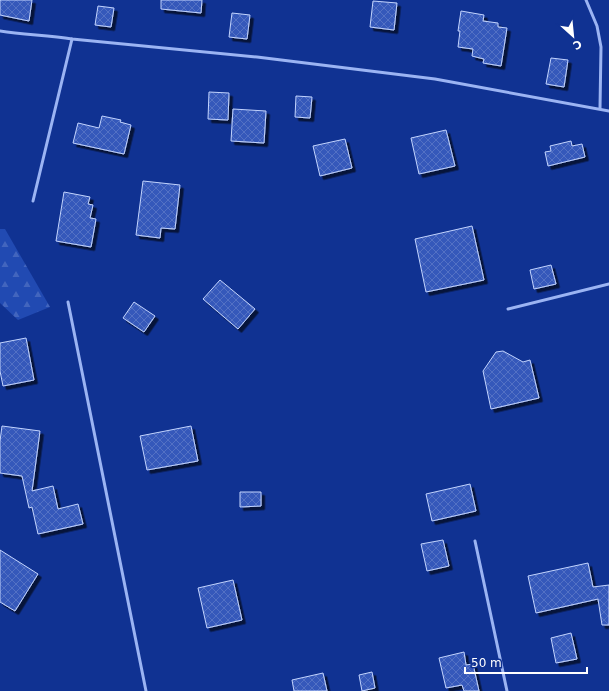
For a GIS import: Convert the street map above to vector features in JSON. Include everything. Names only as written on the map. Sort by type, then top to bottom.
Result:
[{"type":"lane","points":[[586,0],[597,26],[601,47],[600,108]]},
{"type":"lane","points":[[0,31],[257,58],[435,79],[600,108],[609,111]]},
{"type":"lane","points":[[33,200],[72,39]]},
{"type":"lane","points":[[508,309],[609,284]]},
{"type":"lane","points":[[68,302],[146,691]]},
{"type":"lane","points":[[475,540],[507,691]]},
{"type":"green space","points":[[0,229],[5,229],[50,307],[18,320],[0,303]]},
{"type":"building","points":[[0,0],[32,0],[29,21],[0,15]]},
{"type":"building","points":[[161,0],[202,0],[201,13],[161,9]]},
{"type":"building","points":[[373,1],[397,3],[394,30],[370,27]]},
{"type":"building","points":[[98,6],[114,8],[111,27],[95,25]]},
{"type":"building","points":[[461,11],[484,15],[483,21],[498,23],[498,27],[507,28],[501,66],[483,63],[484,59],[472,56],[473,49],[458,47],[460,31],[458,31]]},
{"type":"building","points":[[232,13],[250,15],[247,39],[229,37]]},
{"type":"building","points":[[551,58],[568,60],[564,87],[546,84]]},
{"type":"building","points":[[209,92],[229,93],[228,120],[208,119]]},
{"type":"building","points":[[296,96],[312,97],[310,118],[295,117]]},
{"type":"building","points":[[233,109],[266,111],[264,143],[231,141]]},
{"type":"building","points":[[102,116],[121,120],[120,122],[131,125],[124,154],[73,143],[78,123],[99,128]]},
{"type":"building","points":[[446,130],[455,166],[419,174],[411,138]]},
{"type":"building","points":[[345,139],[352,168],[320,176],[313,146]]},
{"type":"building","points":[[571,141],[572,146],[582,144],[585,157],[548,166],[545,152],[551,151],[550,146]]},
{"type":"building","points":[[143,181],[180,185],[175,229],[161,228],[160,238],[136,235]]},
{"type":"building","points":[[64,192],[90,197],[88,204],[93,205],[90,218],[96,219],[91,247],[56,241]]},
{"type":"building","points":[[472,226],[484,280],[426,292],[415,239]]},
{"type":"building","points":[[551,265],[556,284],[534,289],[530,270]]},
{"type":"building","points":[[220,280],[255,309],[238,329],[203,299]]},
{"type":"building","points":[[134,302],[155,316],[144,332],[123,318]]},
{"type":"building","points":[[26,338],[34,380],[3,386],[0,371],[0,343]]},
{"type":"building","points":[[503,351],[523,362],[530,360],[539,398],[491,409],[483,371],[496,352]]},
{"type":"building","points":[[2,426],[40,431],[32,491],[53,486],[58,509],[78,504],[83,524],[38,534],[32,507],[29,508],[22,476],[0,473],[0,441]]},
{"type":"building","points":[[191,426],[198,461],[147,470],[140,436]]},
{"type":"building","points":[[470,484],[476,511],[432,521],[426,494]]},
{"type":"building","points":[[240,492],[261,492],[261,506],[240,507]]},
{"type":"building","points":[[443,540],[449,566],[427,571],[421,544]]},
{"type":"building","points":[[0,550],[38,574],[15,611],[0,602]]},
{"type":"building","points":[[588,563],[593,587],[609,585],[609,625],[602,625],[598,599],[536,613],[528,576]]},
{"type":"building","points":[[233,580],[242,620],[207,628],[198,588]]},
{"type":"building","points":[[571,633],[577,659],[556,663],[551,638]]},
{"type":"building","points":[[464,652],[466,665],[473,664],[479,691],[464,691],[462,685],[446,688],[439,658]]},
{"type":"building","points":[[372,672],[375,688],[362,691],[359,675]]},
{"type":"building","points":[[323,673],[327,691],[294,691],[292,680]]}]
